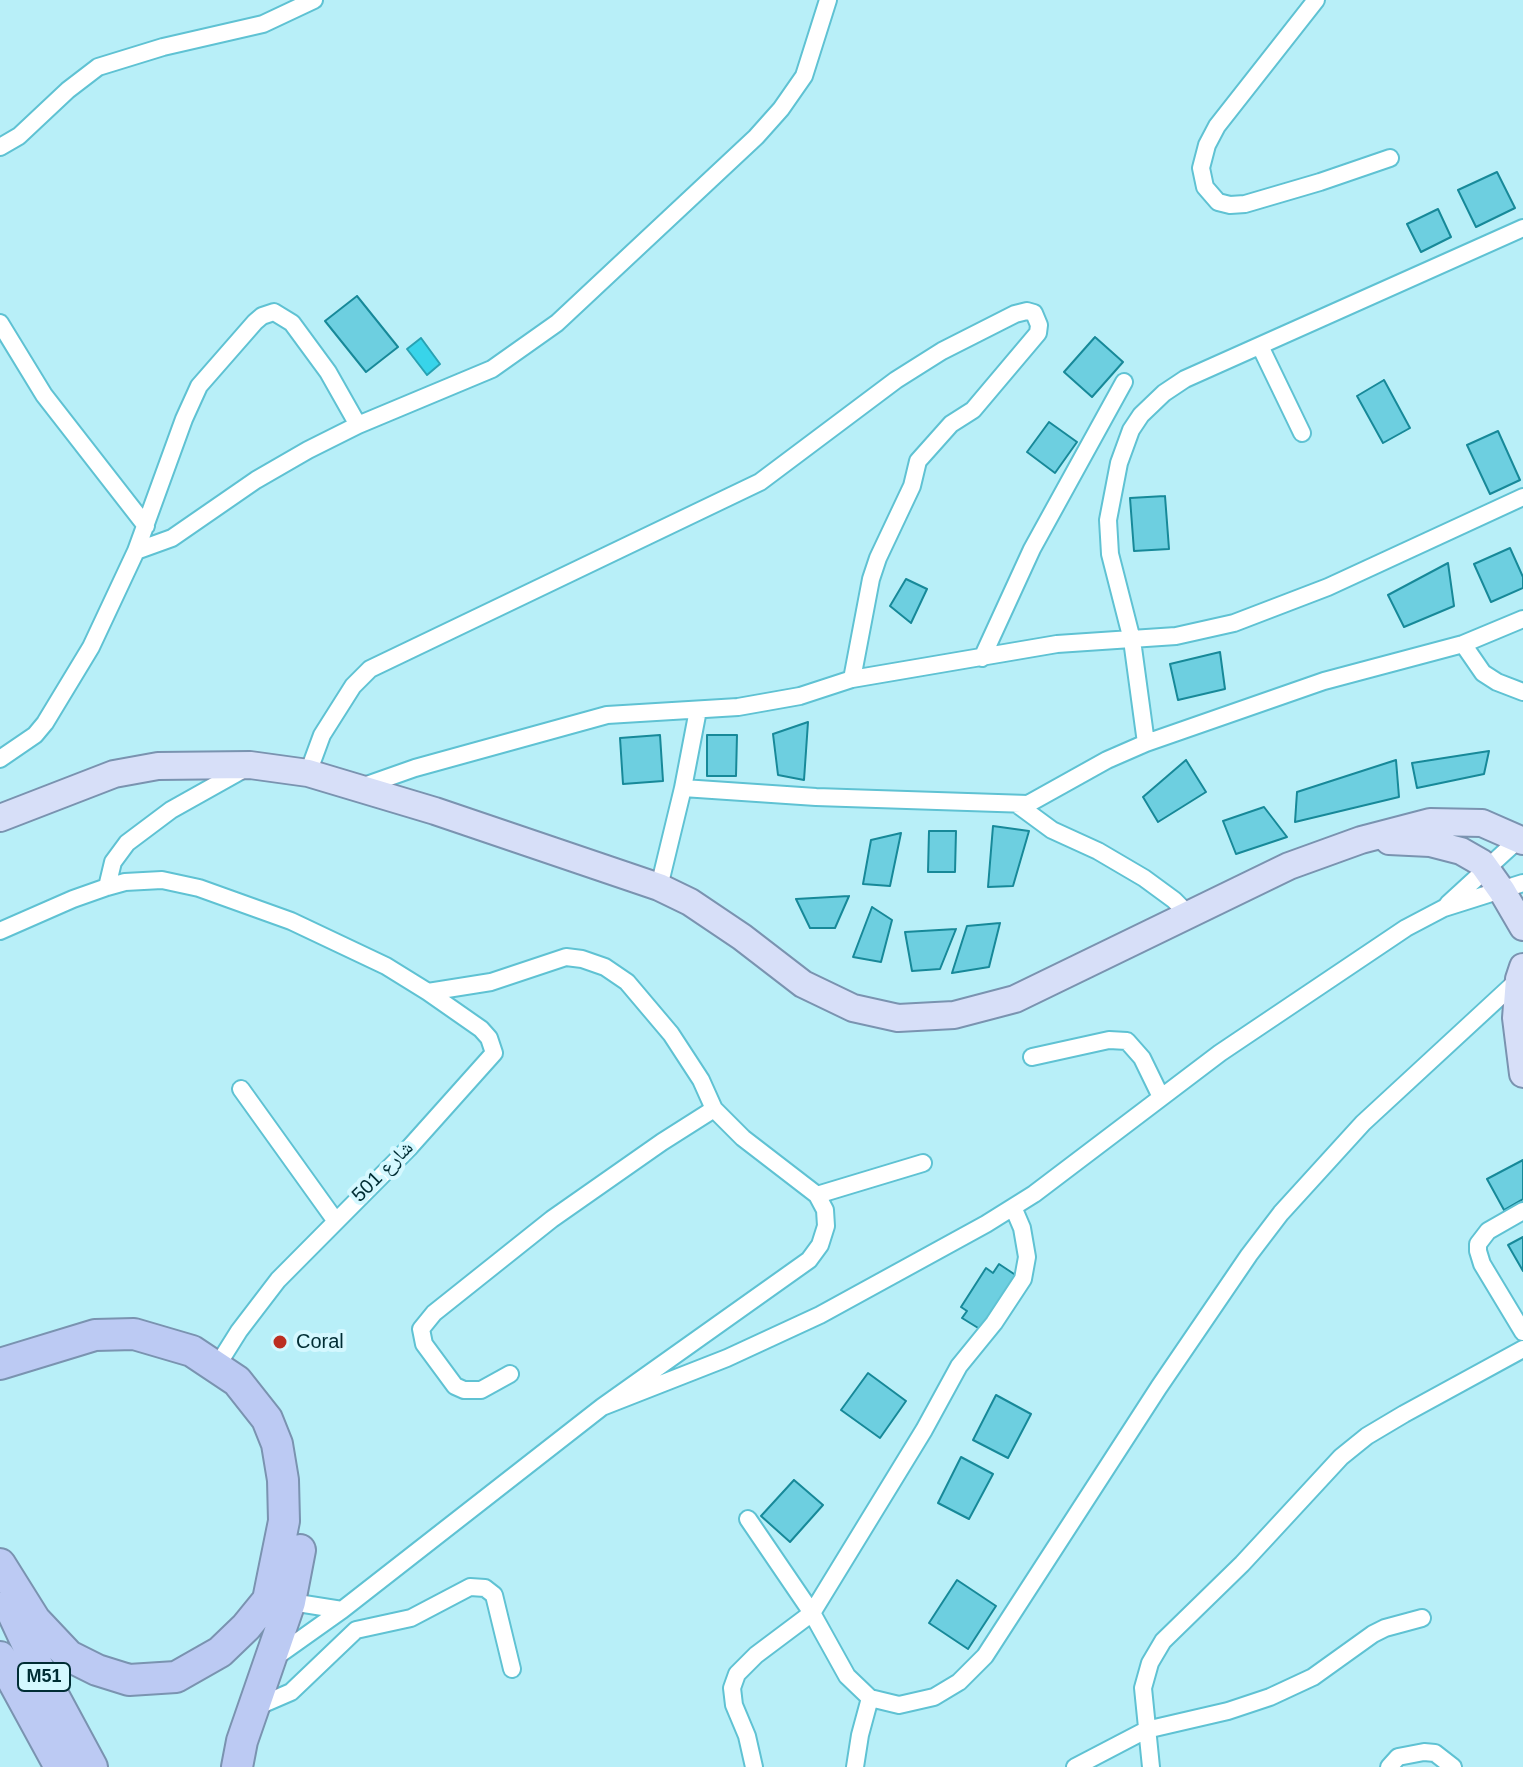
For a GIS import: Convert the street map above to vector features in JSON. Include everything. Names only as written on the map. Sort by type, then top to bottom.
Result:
[{"type":"highway","points":[[0,1349],[79,1323],[136,1318],[194,1333],[222,1358],[267,1419],[277,1444],[283,1480],[279,1601],[269,1662],[242,1741],[237,1767]]},
{"type":"highway","points":[[0,1364],[95,1335],[134,1334],[222,1358]]},
{"type":"highway","points":[[0,1564],[35,1620],[69,1656],[97,1670],[129,1680],[176,1677],[220,1652],[279,1601]]},
{"type":"highway","name":"M51","points":[[0,1585],[36,1663],[92,1767]]},
{"type":"highway","name":"M51","points":[[2,1662],[60,1767]]},
{"type":"main road","points":[[0,818],[114,774],[158,766],[250,765],[308,773],[359,787],[659,887],[716,919],[803,984],[853,1008],[898,1018],[954,1015],[1015,999],[1289,866],[1361,840],[1430,822],[1482,823],[1521,840]]},
{"type":"main road","points":[[1361,840],[1430,843],[1461,851],[1482,863],[1504,882],[1523,927]]},
{"type":"main road","points":[[1521,973],[1516,1018],[1523,1074]]},
{"type":"street","points":[[0,147],[19,136],[68,90],[98,67],[163,47],[263,24],[314,0]]},
{"type":"street","points":[[136,551],[172,538],[256,480],[358,425],[492,369],[557,323],[756,137],[781,109],[804,76],[828,0]]},
{"type":"street","points":[[1316,0],[1217,126],[1207,145],[1201,168],[1205,187],[1218,202],[1245,204],[1390,158]]},
{"type":"street","points":[[1146,743],[1132,640],[1110,554],[1108,520],[1119,463],[1131,430],[1141,415],[1164,393],[1185,379],[1523,228]]},
{"type":"street","points":[[0,759],[35,735],[45,723],[91,647],[136,551],[199,386],[243,333],[269,312],[285,317],[328,372],[358,425]]},
{"type":"street","points":[[308,773],[327,726],[353,686],[370,669],[760,482],[896,380],[942,351],[1015,314],[1034,313],[1039,325],[1038,333],[973,410],[951,424],[918,461],[910,492],[884,544],[871,579],[852,679]]},
{"type":"street","points":[[0,323],[44,395],[146,526]]},
{"type":"street","points":[[1260,346],[1302,433]]},
{"type":"street","points":[[982,658],[1032,549],[1124,382]]},
{"type":"street","points":[[359,787],[577,721],[633,712],[698,710],[800,696],[852,679],[1057,644],[1176,636],[1234,623],[1328,587],[1523,497]]},
{"type":"street","points":[[683,788],[1018,805],[1035,802],[1107,760],[1146,743],[1324,681],[1463,644],[1523,619]]},
{"type":"street","points":[[1463,644],[1483,673],[1523,692]]},
{"type":"street","points":[[659,887],[698,710]]},
{"type":"street","points":[[107,887],[113,862],[127,843],[171,810],[250,765]]},
{"type":"street","points":[[1018,805],[1041,824],[1144,878],[1189,915]]},
{"type":"street","points":[[602,1407],[727,1358],[820,1315],[1013,1207],[1321,983],[1406,928],[1504,882],[1521,840]]},
{"type":"street","points":[[0,931],[73,899],[107,887],[147,879],[214,892],[279,916],[358,952],[428,992],[491,982],[566,957],[582,959],[605,967],[627,982],[671,1034],[701,1080],[714,1109],[743,1138],[817,1195],[825,1210],[826,1226],[820,1245],[809,1260],[602,1407],[342,1610],[269,1662]]},
{"type":"street","points":[[1444,908],[1504,882]]},
{"type":"street","points":[[748,1519],[812,1613],[847,1676],[870,1698],[899,1705],[934,1697],[959,1682],[985,1656],[1159,1387],[1281,1213],[1363,1123],[1521,973]]},
{"type":"street","name":"شارع 501","points":[[222,1358],[278,1280],[409,1148],[494,1053],[489,1038],[481,1029],[428,992]]},
{"type":"street","points":[[1032,1057],[1109,1040],[1127,1041],[1142,1058],[1161,1097]]},
{"type":"street","points":[[241,1089],[335,1220]]},
{"type":"street","points":[[510,1374],[481,1390],[464,1390],[455,1386],[424,1344],[421,1329],[434,1313],[552,1219],[714,1109]]},
{"type":"street","points":[[817,1195],[923,1163]]},
{"type":"street","points":[[754,1767],[747,1736],[734,1705],[732,1688],[737,1674],[756,1655],[812,1613],[924,1430],[959,1366],[994,1323],[1023,1279],[1027,1257],[1022,1228],[1013,1207]]},
{"type":"street","points":[[1523,1211],[1488,1231],[1478,1244],[1482,1264],[1523,1332]]},
{"type":"street","points":[[1151,1767],[1143,1688],[1150,1663],[1163,1641],[1251,1555],[1341,1457],[1367,1436],[1417,1406],[1523,1349]]},
{"type":"street","points":[[253,1709],[291,1692],[356,1630],[411,1618],[470,1587],[485,1588],[494,1595],[512,1669]]},
{"type":"street","points":[[279,1601],[342,1610]]},
{"type":"street","points":[[1075,1767],[1146,1730],[1228,1711],[1270,1697],[1313,1677],[1373,1634],[1422,1618]]},
{"type":"street","points":[[855,1767],[870,1698]]},
{"type":"street","points":[[1389,1767],[1398,1757],[1424,1752],[1435,1753],[1453,1767]]},
{"type":"water","points":[[421,338],[440,364],[427,375],[407,349]]},
{"type":"building","points":[[1497,172],[1515,208],[1476,227],[1458,190]]},
{"type":"building","points":[[1438,209],[1451,237],[1421,252],[1407,224]]},
{"type":"building","points":[[357,296],[398,347],[366,372],[325,321]]},
{"type":"building","points":[[1095,337],[1123,362],[1092,397],[1064,372]]},
{"type":"building","points":[[1384,380],[1410,428],[1383,443],[1357,396]]},
{"type":"building","points":[[1049,422],[1077,442],[1055,473],[1027,452]]},
{"type":"building","points":[[1498,431],[1520,480],[1490,494],[1467,445]]},
{"type":"building","points":[[1165,496],[1169,549],[1134,551],[1130,498]]},
{"type":"building","points":[[1510,548],[1523,577],[1523,588],[1491,602],[1474,564]]},
{"type":"building","points":[[1448,563],[1454,606],[1404,627],[1388,595]]},
{"type":"building","points":[[906,579],[927,589],[911,623],[890,606]]},
{"type":"building","points":[[1220,652],[1225,689],[1178,700],[1170,664]]},
{"type":"building","points":[[808,722],[804,780],[778,775],[773,734]]},
{"type":"building","points":[[660,735],[663,781],[623,784],[620,738]]},
{"type":"building","points":[[707,735],[737,735],[736,776],[707,776]]},
{"type":"building","points":[[1489,751],[1484,774],[1417,788],[1412,763]]},
{"type":"building","points":[[1186,760],[1206,792],[1158,822],[1143,797]]},
{"type":"building","points":[[1396,760],[1399,797],[1295,822],[1297,792]]},
{"type":"building","points":[[1264,807],[1287,837],[1236,854],[1223,821]]},
{"type":"building","points":[[993,826],[1029,831],[1013,886],[988,887]]},
{"type":"building","points":[[929,831],[956,831],[955,872],[928,872]]},
{"type":"building","points":[[901,833],[890,886],[863,884],[871,840]]},
{"type":"building","points":[[849,896],[835,928],[810,928],[796,899]]},
{"type":"building","points":[[872,907],[892,920],[881,962],[853,957]]},
{"type":"building","points":[[1000,923],[989,967],[952,973],[967,926]]},
{"type":"building","points":[[956,929],[940,969],[912,971],[905,932]]},
{"type":"building","points":[[1523,1160],[1523,1199],[1504,1210],[1487,1179]]},
{"type":"building","points":[[1523,1237],[1523,1271],[1508,1245]]},
{"type":"building","points":[[999,1264],[1017,1276],[983,1331],[962,1318],[967,1311],[961,1307],[986,1268],[993,1273]]},
{"type":"building","points":[[868,1373],[906,1401],[880,1438],[841,1410]]},
{"type":"building","points":[[996,1395],[1031,1414],[1008,1458],[973,1440]]},
{"type":"building","points":[[961,1457],[993,1474],[969,1519],[938,1503]]},
{"type":"building","points":[[794,1480],[823,1505],[790,1542],[761,1516]]},
{"type":"building","points":[[957,1580],[996,1606],[968,1649],[929,1623]]},
{"type":"place","name":"Coral","points":[[280,1342]]}]
